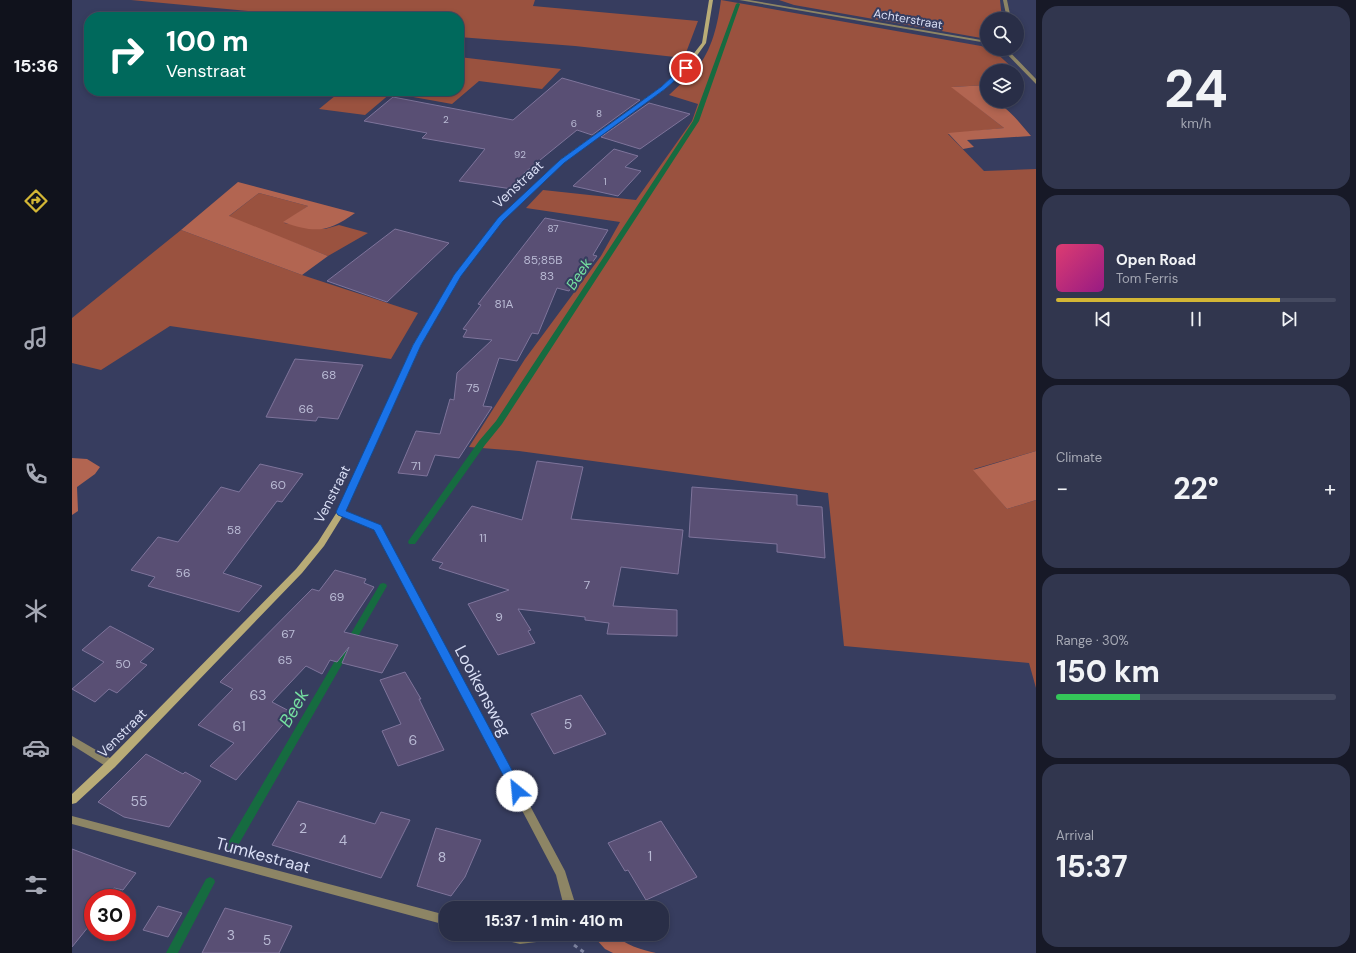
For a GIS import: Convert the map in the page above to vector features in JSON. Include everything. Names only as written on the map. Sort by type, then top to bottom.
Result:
[{"type":"street","name":"Venstraat","points":[[72,800],[111,764],[299,572],[341,512],[417,345],[457,275],[500,220],[562,161],[663,88],[686,68],[704,43],[711,0]]},
{"type":"street","name":"Achterstraat","points":[[741,0],[756,1],[980,41]]},
{"type":"street","points":[[1005,0],[1008,12]]},
{"type":"street","points":[[1011,56],[1036,82]]},
{"type":"street","name":"Looikensweg","points":[[341,512],[378,527],[561,874],[568,901]]},
{"type":"street","points":[[72,740],[111,764]]},
{"type":"street","name":"Tumkestraat","points":[[72,820],[439,918]]},
{"type":"shaded area","points":[[131,0],[535,0],[533,6],[698,21],[684,58],[575,46],[464,37],[464,12],[259,12]]},
{"type":"shaded area","points":[[721,0],[980,46],[980,56],[1000,56],[1008,64],[980,64],[980,85],[952,87],[1004,128],[948,134],[984,171],[1036,169],[1036,451],[974,469],[1007,509],[1036,500],[1036,688],[1029,663],[844,646],[828,493],[519,451],[469,447],[525,359],[601,256],[620,222],[526,208],[543,190],[636,200],[692,121],[698,104],[669,95],[690,76],[702,62],[710,45],[718,18]]},
{"type":"shaded area","points":[[779,0],[1000,0],[1001,12],[980,12],[980,38],[794,5]]},
{"type":"shaded area","points":[[464,58],[561,69],[542,89],[479,81],[464,94]]},
{"type":"shaded area","points":[[980,85],[980,108],[1004,108],[1012,114],[1031,136],[967,140],[974,147],[963,149],[948,133],[1004,128],[951,87]]},
{"type":"shaded area","points":[[335,96],[387,96],[365,115],[319,109]]},
{"type":"shaded area","points":[[408,96],[461,96],[452,104]]},
{"type":"shaded area","points":[[238,182],[355,213],[345,220],[328,228],[312,229],[294,226],[283,222],[308,206],[259,193],[229,216],[328,256],[302,275],[181,230]]},
{"type":"shaded area","points":[[259,193],[308,206],[284,223],[325,229],[339,225],[368,233],[328,256],[228,217]]},
{"type":"shaded area","points":[[181,230],[302,275],[418,313],[391,359],[170,326],[101,370],[72,363],[72,318]]},
{"type":"shaded area","points":[[1036,451],[1036,500],[1007,509],[973,470]]},
{"type":"shaded area","points":[[72,458],[87,459],[100,467],[95,474],[77,487],[78,511],[72,515]]},
{"type":"shaded area","points":[[598,941],[623,941],[639,949],[656,953],[613,953],[605,949]]},
{"type":"building","points":[[562,78],[640,100],[592,135],[577,130],[524,173],[512,189],[459,181],[485,149],[422,138],[427,133],[364,121],[393,97],[513,120]]},
{"type":"building","points":[[649,103],[690,114],[640,149],[601,137]]},
{"type":"building","points":[[614,149],[638,156],[625,167],[641,171],[618,196],[573,186]]},
{"type":"building","points":[[545,218],[608,230],[593,255],[597,256],[584,274],[581,273],[569,291],[557,288],[538,334],[532,333],[517,361],[499,358],[483,406],[492,407],[459,458],[435,455],[427,476],[398,473],[416,431],[440,434],[450,399],[454,400],[457,373],[492,340],[463,337],[467,330],[463,329],[481,305],[478,304]]},
{"type":"building","points":[[395,229],[449,243],[387,302],[327,281]]},
{"type":"building","points":[[295,359],[363,365],[338,419],[318,417],[316,421],[266,417]]},
{"type":"building","points":[[537,461],[583,467],[571,519],[683,530],[678,574],[621,567],[613,606],[677,610],[677,636],[607,634],[609,623],[585,620],[585,617],[518,609],[531,630],[528,631],[535,643],[498,655],[468,604],[509,590],[439,568],[443,563],[432,560],[472,506],[522,520]]},
{"type":"building","points":[[260,464],[303,474],[282,502],[277,501],[223,573],[262,586],[239,612],[148,586],[155,577],[131,570],[158,537],[178,542],[221,487],[239,492]]},
{"type":"building","points":[[692,487],[797,495],[797,505],[822,507],[825,558],[777,552],[777,544],[689,537]]},
{"type":"building","points":[[335,570],[366,579],[364,583],[374,587],[344,632],[398,645],[382,673],[342,663],[349,647],[337,662],[330,660],[322,674],[306,666],[272,702],[293,713],[236,780],[210,766],[234,743],[198,725],[233,689],[220,682],[312,589],[319,591]]},
{"type":"building","points":[[110,626],[154,649],[140,662],[147,665],[117,693],[109,689],[95,702],[72,689],[104,662],[82,650]]},
{"type":"building","points":[[405,672],[421,699],[419,699],[444,750],[398,766],[382,731],[401,724],[380,680]]},
{"type":"building","points":[[581,695],[606,734],[554,754],[531,714]]},
{"type":"building","points":[[146,754],[183,774],[185,772],[201,781],[169,827],[124,817],[98,802]]},
{"type":"building","points":[[298,801],[375,824],[381,812],[410,820],[381,878],[272,845]]},
{"type":"building","points":[[661,821],[697,877],[646,900],[628,870],[625,871],[608,843]]},
{"type":"building","points":[[436,828],[481,840],[465,877],[451,896],[417,886]]},
{"type":"building","points":[[72,849],[136,873],[124,889],[84,889],[84,932],[72,947]]},
{"type":"building","points":[[158,906],[182,913],[168,937],[143,930]]},
{"type":"building","points":[[225,908],[292,926],[279,953],[202,953]]},
{"type":"waterway","name":"Beek","points":[[412,542],[482,443],[499,422],[696,121],[738,4]]},
{"type":"waterway","name":"Beek","points":[[232,846],[383,586]]},
{"type":"waterway","name":"Beek","points":[[172,953],[210,882]]},
{"type":"route","points":[[517,791],[378,527],[341,512],[417,345],[457,275],[500,220],[562,161],[663,88],[686,68]]}]
